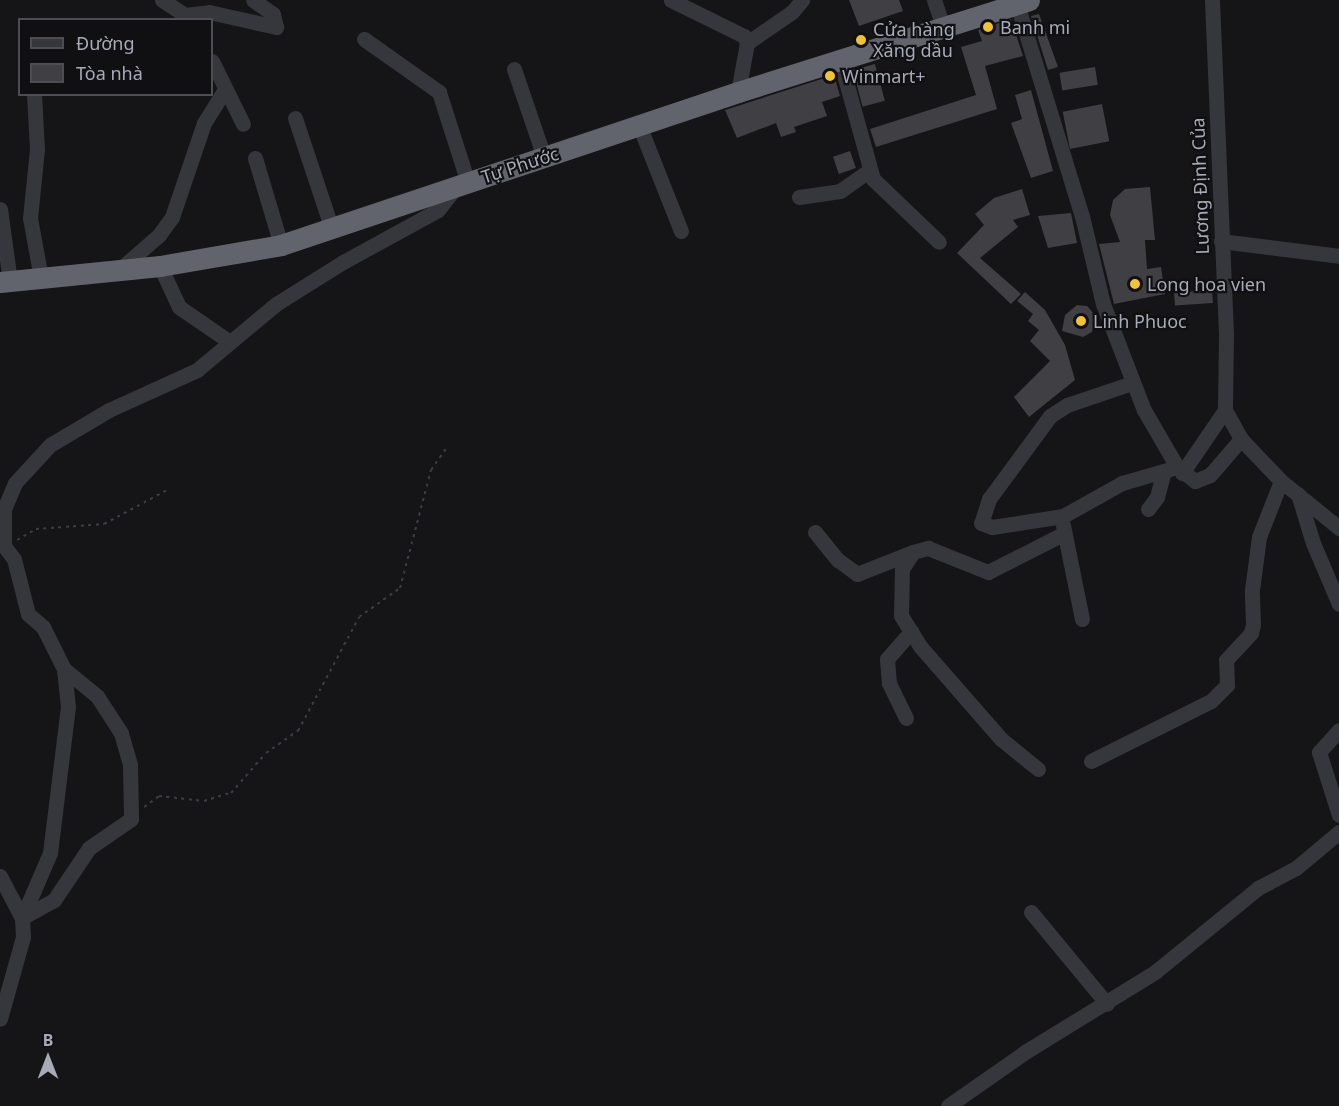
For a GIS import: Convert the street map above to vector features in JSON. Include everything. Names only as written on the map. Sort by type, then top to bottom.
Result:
[{"type":"highway","name":"Tự Phước","points":[[5,282],[160,266],[281,245],[738,92],[1023,2]]},
{"type":"street","points":[[162,0],[187,17],[209,12],[276,27],[273,14],[253,0]]},
{"type":"street","points":[[671,0],[744,36],[747,43],[738,92]]},
{"type":"street","points":[[747,43],[792,12],[802,0]]},
{"type":"street","points":[[934,0],[943,26]]},
{"type":"street","name":"Lương Định Của","points":[[1212,0],[1226,410],[1240,439],[1281,482],[1339,528]]},
{"type":"street","points":[[1023,2],[1082,216],[1103,304],[1132,383],[1174,470],[1188,478],[1202,480],[1240,439]]},
{"type":"street","points":[[22,918],[50,853],[68,723],[64,669],[43,627],[28,614],[14,559],[4,546],[1,530],[4,508],[15,483],[50,445],[109,411],[197,370],[230,342],[313,280],[438,210],[462,185],[440,92],[364,39]]},
{"type":"street","points":[[840,60],[869,171],[892,200],[939,242]]},
{"type":"street","points":[[213,64],[224,91],[243,124]]},
{"type":"street","points":[[514,69],[544,157]]},
{"type":"street","points":[[119,270],[159,235],[171,217],[204,123],[224,91]]},
{"type":"street","points":[[34,96],[37,149],[30,218],[41,278]]},
{"type":"street","points":[[295,118],[332,229]]},
{"type":"street","points":[[639,125],[681,231]]},
{"type":"street","points":[[255,158],[281,245]]},
{"type":"street","points":[[799,197],[840,191],[869,171]]},
{"type":"street","points":[[0,209],[5,282]]},
{"type":"street","points":[[1221,241],[1339,256]]},
{"type":"street","points":[[160,266],[179,307],[230,342]]},
{"type":"street","points":[[1132,383],[1067,405],[1050,416],[989,498],[979,519],[992,527],[1063,516],[1122,483],[1174,470]]},
{"type":"street","points":[[1148,510],[1174,470],[1226,410]]},
{"type":"street","points":[[1091,761],[1211,701],[1227,685],[1226,660],[1251,633],[1252,590],[1259,537],[1281,482]]},
{"type":"street","points":[[1298,494],[1312,543],[1339,604]]},
{"type":"street","points":[[1063,516],[1063,534],[1082,619]]},
{"type":"street","points":[[815,532],[838,560],[857,574],[928,548],[988,572],[1063,534]]},
{"type":"street","points":[[913,552],[902,569],[901,615],[911,631],[1001,739],[1038,769]]},
{"type":"street","points":[[906,718],[889,683],[887,659],[911,631]]},
{"type":"street","points":[[22,918],[54,900],[89,848],[131,819],[130,765],[121,733],[97,696],[64,669]]},
{"type":"street","points":[[1339,730],[1319,752],[1339,815]]},
{"type":"street","points":[[948,1106],[1025,1052],[1107,1004],[1155,972],[1258,888],[1296,868],[1339,832]]},
{"type":"street","points":[[0,876],[22,918],[23,937],[0,1019]]},
{"type":"street","points":[[1031,912],[1107,1004]]},
{"type":"path","points":[[131,819],[159,796],[204,801],[231,793],[266,753],[298,731],[359,617],[400,588],[431,471],[447,447]]},
{"type":"path","points":[[4,546],[36,529],[104,524],[169,489]]},
{"type":"building","points":[[849,0],[899,0],[903,11],[859,26]]},
{"type":"building","points":[[1039,14],[1058,67],[1048,70],[1031,16]]},
{"type":"building","points":[[1011,19],[1023,56],[985,66],[997,109],[876,147],[870,129],[976,95],[961,47],[982,41],[978,30]]},
{"type":"building","points":[[875,64],[885,101],[863,107],[853,70]]},
{"type":"building","points":[[1095,67],[1098,85],[1062,90],[1059,73]]},
{"type":"building","points":[[834,75],[840,96],[822,102],[827,116],[794,127],[796,132],[781,137],[776,123],[737,138],[725,110]]},
{"type":"building","points":[[1031,90],[1053,171],[1031,178],[1011,123],[1022,119],[1015,95]]},
{"type":"building","points":[[1102,104],[1109,141],[1070,149],[1063,112]]},
{"type":"building","points":[[850,151],[856,168],[839,174],[833,157]]},
{"type":"building","points":[[1150,187],[1155,240],[1145,240],[1147,269],[1161,267],[1165,294],[1114,304],[1099,244],[1120,242],[1110,215],[1113,200],[1125,189]]},
{"type":"building","points":[[1022,189],[1030,215],[1013,220],[1018,227],[980,258],[1021,294],[1011,304],[957,253],[984,225],[975,214],[994,198]]},
{"type":"building","points":[[1071,213],[1077,243],[1048,248],[1038,216]]},
{"type":"building","points":[[1212,290],[1213,303],[1175,306],[1174,293]]},
{"type":"building","points":[[1025,292],[1045,310],[1065,345],[1075,380],[1029,417],[1014,397],[1050,361],[1030,341],[1039,330],[1028,321],[1033,314],[1017,301]]},
{"type":"building","name":"Linh Phuoc","points":[[1077,305],[1087,306],[1097,317],[1092,332],[1083,337],[1062,331],[1065,315]]},
{"type":"place","name":"Banh mi","points":[[988,27]]},
{"type":"place","name":"Cửa hàng Xăng dầu","points":[[861,40]]},
{"type":"place","name":"Winmart+","points":[[830,76]]},
{"type":"place","name":"Long hoa vien","points":[[1135,284]]},
{"type":"place","name":"Linh Phuoc","points":[[1081,321]]}]
